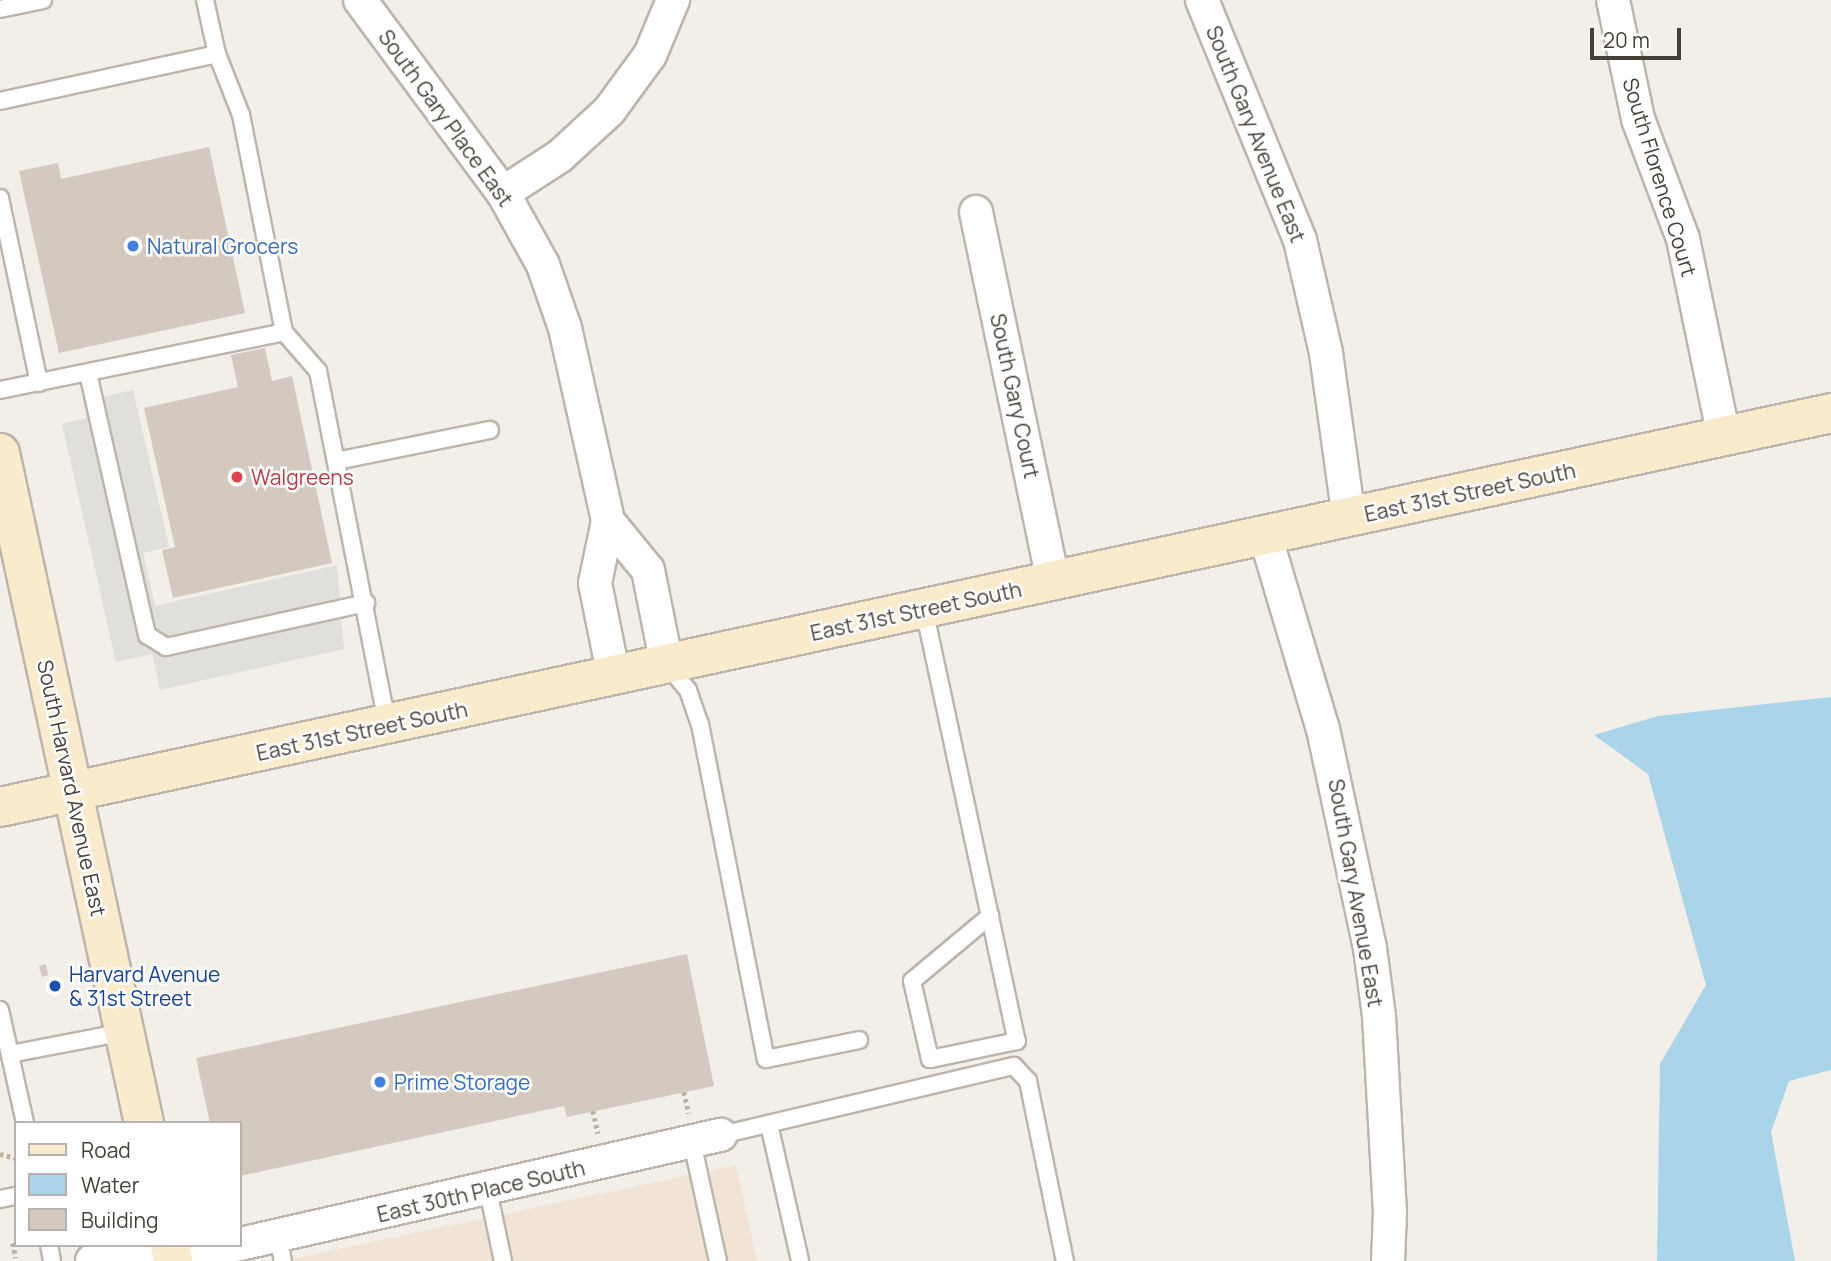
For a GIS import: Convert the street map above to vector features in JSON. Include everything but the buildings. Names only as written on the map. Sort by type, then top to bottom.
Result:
[{"type":"main road","name":"East 31st Street South","points":[[0,807],[387,726],[1831,413]]},
{"type":"main road","name":"South Harvard Avenue East","points":[[0,453],[144,1121]]},
{"type":"street","name":"South Gary Place East","points":[[360,0],[503,193],[543,265],[565,328],[608,521],[595,583],[614,677]]},
{"type":"street","points":[[503,193],[560,156],[609,111],[650,55],[673,0]]},
{"type":"street","name":"South Gary Avenue East","points":[[1202,0],[1300,240],[1326,354],[1349,518]]},
{"type":"street","name":"South Florence Court","points":[[1613,0],[1638,120],[1683,239],[1724,437]]},
{"type":"street","name":"South Gary Court","points":[[976,212],[1053,581]]},
{"type":"street","name":"South Gary Place East","points":[[608,521],[648,570],[667,665]]},
{"type":"street","name":"South Gary Avenue East","points":[[1265,536],[1323,729],[1370,948],[1380,1039],[1390,1212],[1388,1261]]},
{"type":"street","name":"East 30th Place South","points":[[242,1244],[280,1248],[488,1190],[707,1139]]},
{"type":"street","points":[[92,1261],[216,1247]]},
{"type":"lane","points":[[0,9],[43,0]]},
{"type":"lane","points":[[205,0],[217,54],[241,115],[284,332],[318,371],[366,603],[387,726]]},
{"type":"lane","points":[[0,101],[217,54]]},
{"type":"lane","points":[[0,198],[39,383]]},
{"type":"lane","points":[[0,390],[284,332]]},
{"type":"lane","points":[[88,373],[147,635],[166,647],[366,603]]},
{"type":"lane","points":[[336,461],[490,430]]},
{"type":"lane","points":[[923,609],[1017,1041],[930,1059],[912,981],[989,916]]},
{"type":"lane","points":[[667,665],[688,690],[700,724],[766,1059],[859,1041]]},
{"type":"lane","points":[[0,1010],[25,1121]]},
{"type":"lane","points":[[10,1054],[124,1032]]},
{"type":"lane","points":[[718,1261],[707,1139],[1014,1066],[1028,1081],[1065,1261]]},
{"type":"lane","points":[[769,1124],[800,1261]]},
{"type":"lane","points":[[488,1190],[503,1261]]},
{"type":"path","points":[[593,1111],[600,1144]]},
{"type":"path","points":[[13,1242],[16,1258]]},
{"type":"shaded area","points":[[133,390],[169,547],[143,553],[155,606],[337,565],[344,649],[160,690],[152,654],[116,662],[62,424],[87,418],[83,401]]},
{"type":"shaded area","points":[[736,1165],[757,1261],[282,1261]]},
{"type":"water","points":[[1831,697],[1831,1070],[1789,1081],[1771,1132],[1795,1261],[1657,1261],[1660,1064],[1706,985],[1648,774],[1594,735],[1658,716]]},
{"type":"place","name":"Natural Grocers","points":[[133,246]]},
{"type":"place","name":"Walgreens","points":[[237,477]]},
{"type":"place","name":"Harvard Avenue & 31st Street","points":[[55,986]]},
{"type":"place","name":"Prime Storage","points":[[380,1082]]}]
